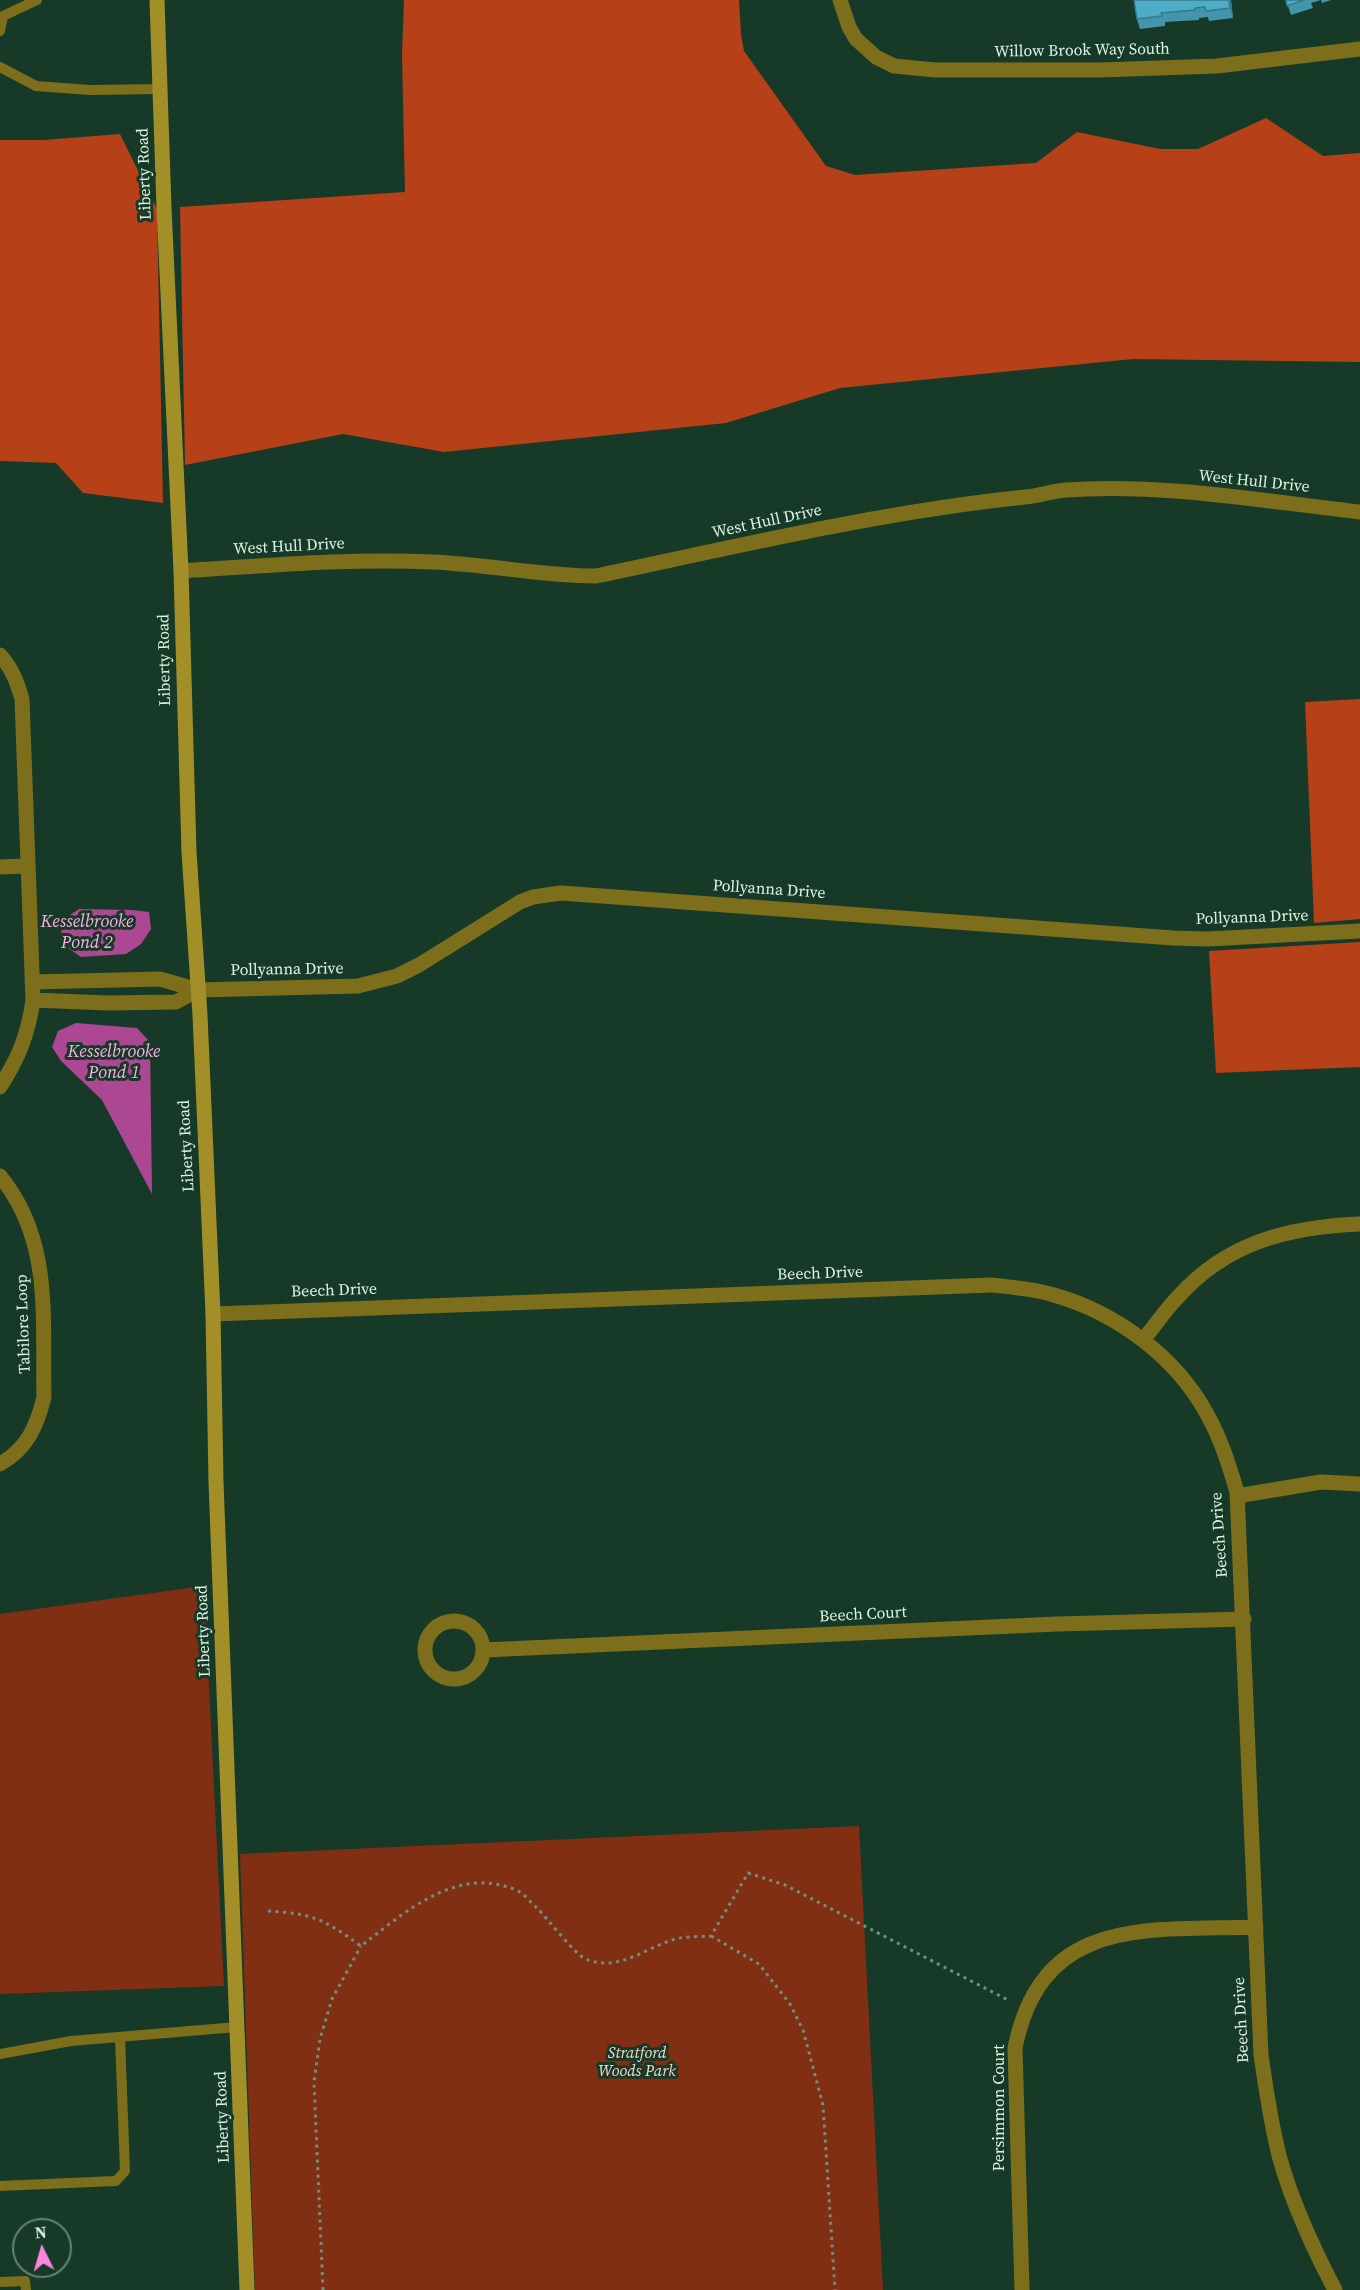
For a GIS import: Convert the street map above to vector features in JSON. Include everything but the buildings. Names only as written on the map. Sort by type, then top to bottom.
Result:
[{"type":"street","name":"Liberty Road","points":[[157,0],[181,571],[189,852],[198,990],[213,1314],[216,1482],[247,2290]]},
{"type":"street","name":"Willow Brook Way South","points":[[840,0],[849,27],[867,51],[894,66],[935,70],[1100,70],[1217,66],[1360,49]]},
{"type":"street","name":"West Hull Drive","points":[[181,571],[315,563],[432,561],[564,576],[596,576],[896,513],[1063,490],[1123,488],[1167,490],[1360,512]]},
{"type":"street","points":[[0,655],[16,680],[22,699],[33,1000],[28,1033],[13,1066],[0,1087]]},
{"type":"street","points":[[0,867],[27,866]]},
{"type":"street","name":"Pollyanna Drive","points":[[198,990],[358,986],[373,983],[397,976],[419,965],[520,902],[533,897],[561,894],[1173,938],[1207,939],[1360,931]]},
{"type":"street","points":[[32,982],[160,979],[198,990]]},
{"type":"street","points":[[33,1000],[108,1003],[176,1002],[198,990]]},
{"type":"street","name":"Tabilore Loop","points":[[0,1176],[10,1188],[26,1216],[35,1241],[41,1270],[44,1397],[40,1415],[24,1446],[0,1464]]},
{"type":"street","points":[[1143,1340],[1178,1297],[1199,1276],[1234,1253],[1282,1233],[1315,1226],[1360,1224]]},
{"type":"street","name":"Beech Drive","points":[[213,1314],[991,1285],[1024,1288],[1055,1295],[1087,1307],[1116,1322],[1143,1340],[1166,1360],[1188,1385],[1207,1413],[1220,1441],[1238,1496],[1261,2055],[1269,2110],[1280,2158],[1293,2199],[1335,2290]]},
{"type":"street","points":[[1238,1496],[1322,1482],[1360,1484]]},
{"type":"street","name":"Beech Court","points":[[484,1650],[1056,1624],[1244,1619]]},
{"type":"street","name":"Persimmon Court","points":[[1022,2290],[1016,2048],[1020,2025],[1028,2005],[1042,1982],[1059,1964],[1080,1948],[1127,1932],[1256,1927]]},
{"type":"lane","points":[[0,31],[3,16],[37,0]]},
{"type":"lane","points":[[0,67],[36,86],[90,90],[160,89]]},
{"type":"lane","points":[[0,2054],[71,2041],[237,2028]]},
{"type":"lane","points":[[0,2186],[116,2181],[125,2171],[120,2038]]},
{"type":"lane","points":[[0,2282],[25,2281],[26,2290]]},
{"type":"path","points":[[711,1936],[748,1873],[785,1885],[1008,2000]]},
{"type":"path","points":[[323,2290],[314,2082],[320,2039],[332,1999],[361,1946],[409,1909],[440,1892],[467,1883],[491,1883],[518,1891],[582,1958],[610,1964],[643,1954],[675,1939],[711,1936],[759,1964],[790,2004],[803,2030],[823,2105],[834,2290]]},
{"type":"path","points":[[268,1911],[302,1913],[327,1922],[361,1946]]},
{"type":"green space","points":[[204,1586],[224,1986],[0,1994],[0,1614]]},
{"type":"green space","name":"Stratford Woods Park","points":[[859,1826],[883,2290],[255,2290],[240,1854]]},
{"type":"shaded area","points":[[404,0],[739,0],[744,51],[826,166],[855,175],[1036,163],[1077,132],[1160,149],[1198,149],[1266,118],[1323,156],[1360,153],[1360,362],[1133,359],[840,388],[726,423],[444,452],[343,434],[185,465],[180,207],[405,192],[402,55]]},
{"type":"shaded area","points":[[120,134],[157,209],[163,503],[83,493],[56,463],[0,461],[0,140],[44,140]]},
{"type":"shaded area","points":[[1360,699],[1360,919],[1314,923],[1305,702]]},
{"type":"shaded area","points":[[1360,942],[1360,1067],[1216,1073],[1209,951]]},
{"type":"water","name":"Kesselbrooke Pond 2","points":[[79,909],[149,912],[151,929],[141,944],[126,954],[81,957],[62,944],[61,921]]},
{"type":"water","name":"Kesselbrooke Pond 1","points":[[76,1023],[137,1028],[150,1042],[152,1194],[102,1100],[61,1061],[52,1047],[58,1031]]}]
